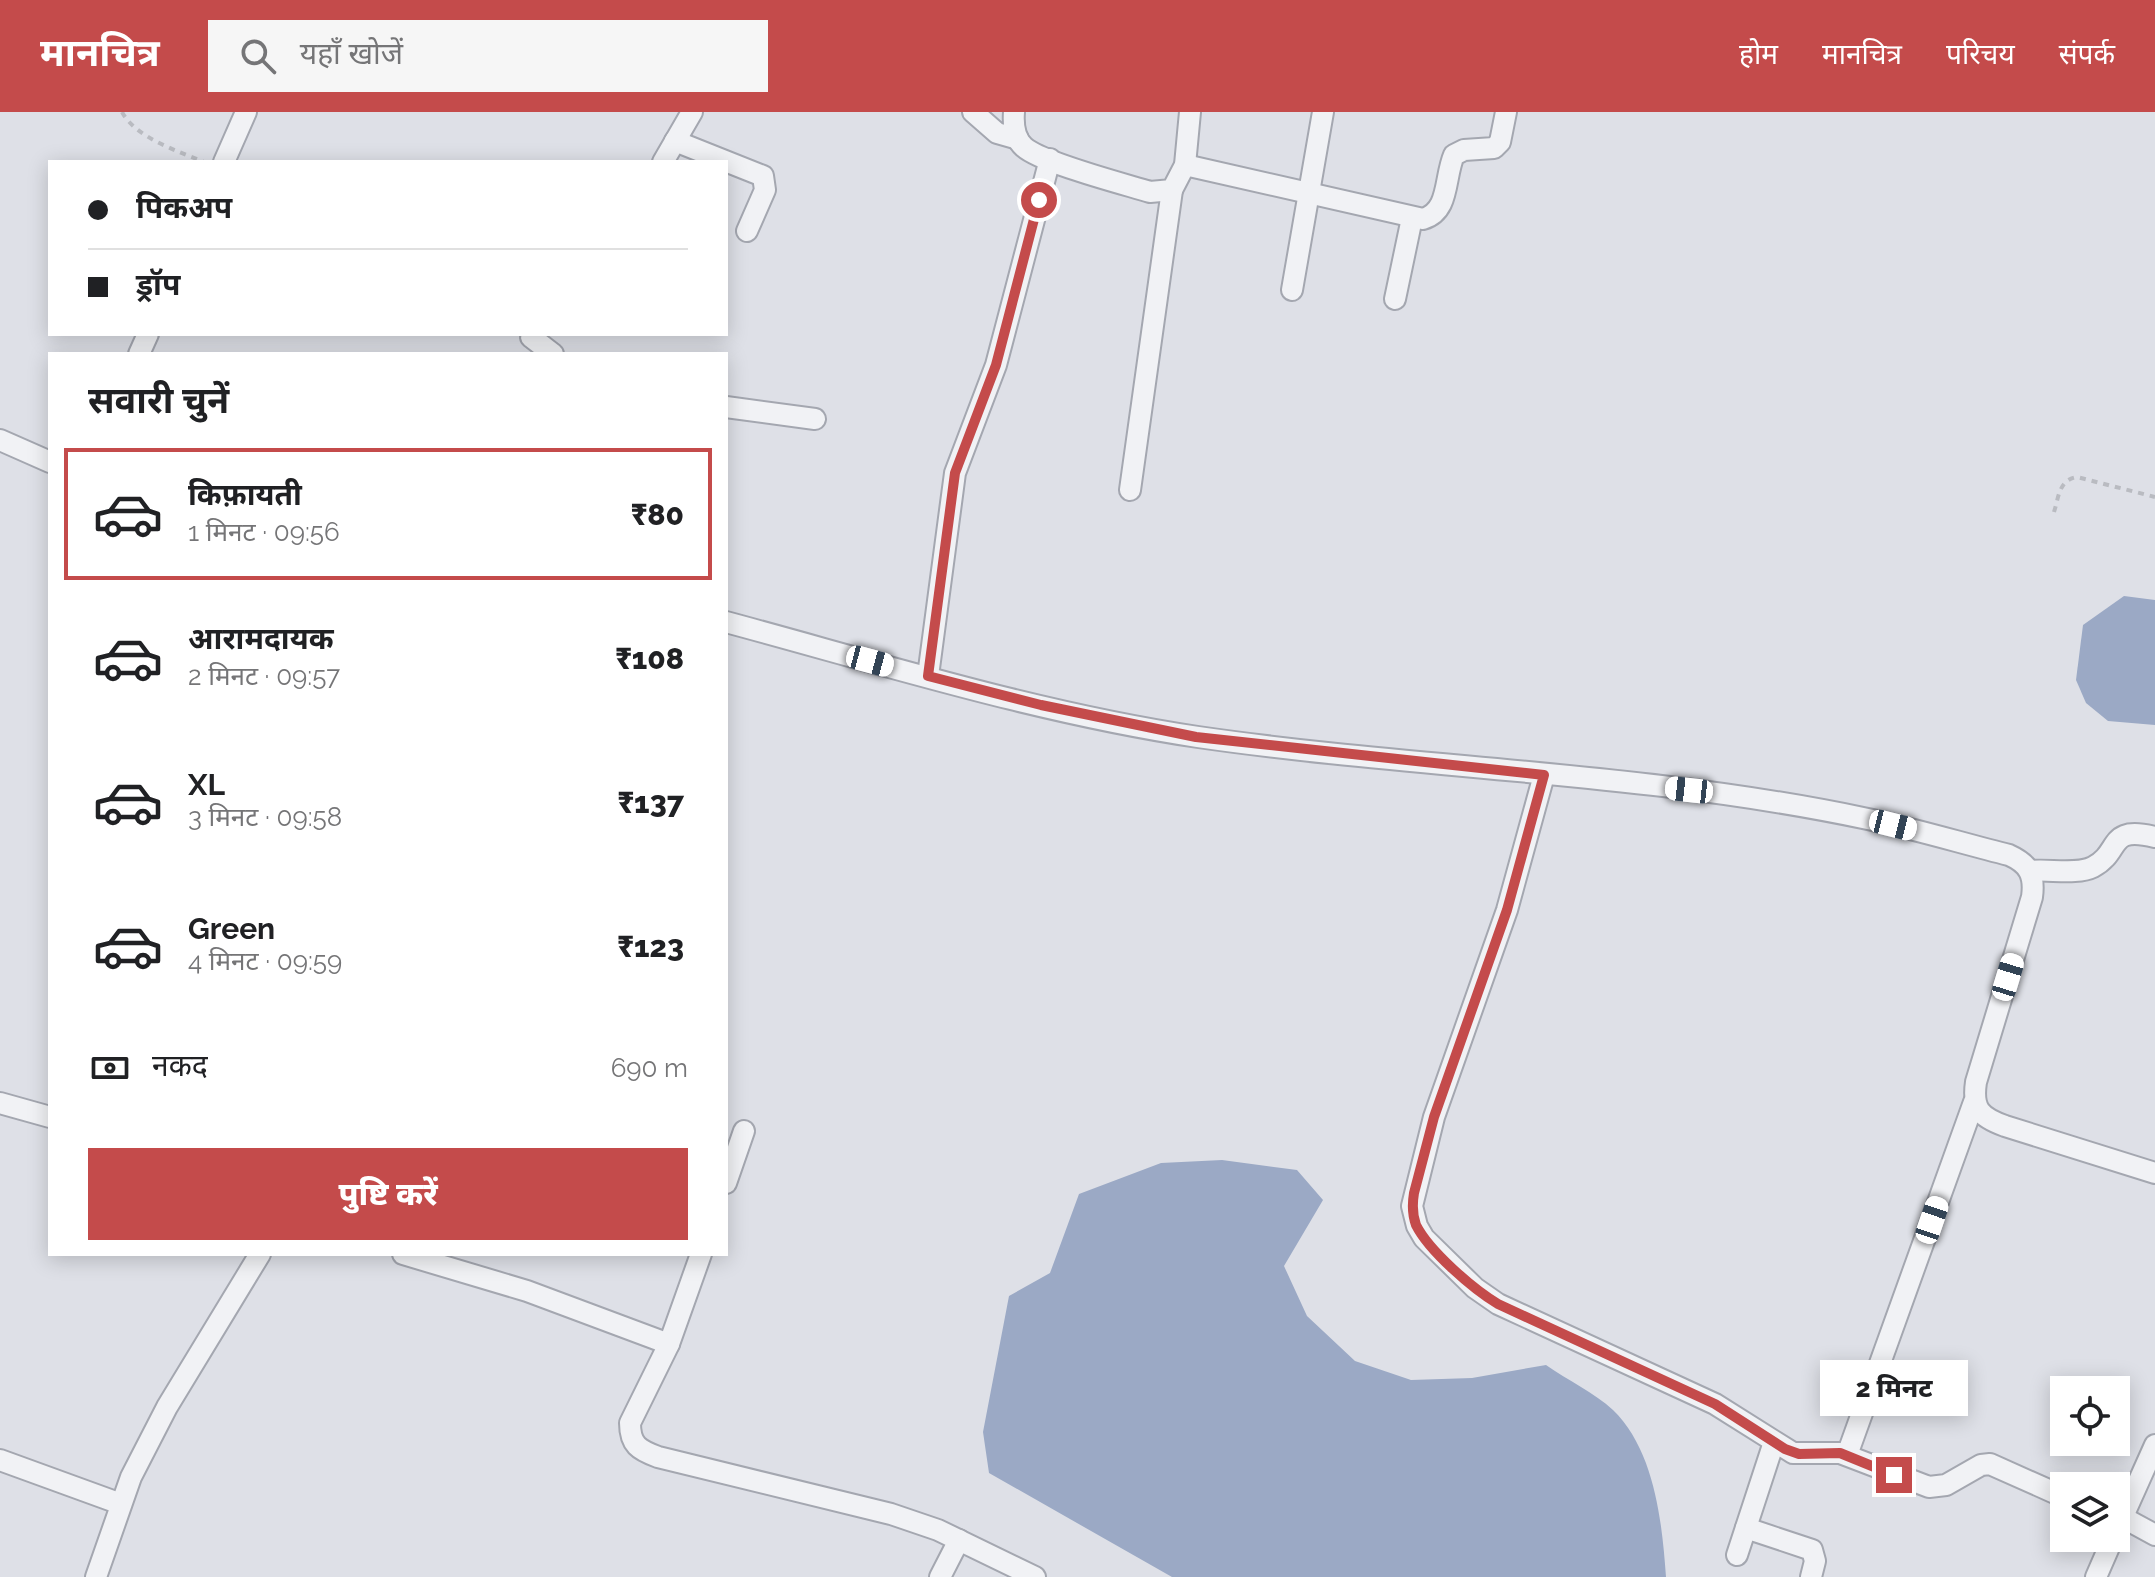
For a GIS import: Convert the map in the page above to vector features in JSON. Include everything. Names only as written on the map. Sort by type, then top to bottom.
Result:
[{"type":"street","points":[[225,160],[246,112]]},
{"type":"street","points":[[664,160],[692,112]]},
{"type":"street","points":[[973,112],[997,133],[1018,139]]},
{"type":"street","points":[[1014,112],[1014,128],[1024,147],[1050,159],[1150,192],[1172,190]]},
{"type":"street","points":[[1130,490],[1172,190],[1185,165],[1190,112]]},
{"type":"street","points":[[1292,290],[1311,195],[1323,112]]},
{"type":"street","points":[[1185,165],[1412,218],[1434,216],[1441,208],[1454,155],[1464,150],[1494,148],[1500,142],[1506,112]]},
{"type":"street","points":[[675,141],[723,160]]},
{"type":"street","points":[[928,676],[955,473],[996,365],[1050,159]]},
{"type":"street","points":[[728,162],[763,176],[765,190],[747,231]]},
{"type":"street","points":[[1395,299],[1412,218]]},
{"type":"street","points":[[527,342],[549,352]]},
{"type":"street","points":[[728,407],[815,419]]},
{"type":"street","points":[[0,440],[48,461]]},
{"type":"street","points":[[728,623],[1041,705],[1196,737],[1689,790],[1864,818],[2009,855],[2023,862],[2031,871],[2032,897],[1976,1082],[1974,1102],[1847,1455]]},
{"type":"street","points":[[1544,775],[1507,910],[1434,1117],[1414,1193],[1413,1216],[1424,1238],[1486,1296],[1715,1404],[1774,1442],[1799,1454],[1835,1452],[1847,1455],[1929,1487],[1946,1485],[1981,1465],[1990,1464],[2050,1491]]},
{"type":"street","points":[[2031,871],[2094,867],[2116,841],[2127,834],[2155,837]]},
{"type":"street","points":[[1974,1102],[1981,1115],[2005,1126],[2155,1173]]},
{"type":"street","points":[[0,1103],[48,1116]]},
{"type":"street","points":[[728,1177],[744,1131]]},
{"type":"street","points":[[96,1577],[131,1477],[167,1407],[259,1256]]},
{"type":"street","points":[[410,1256],[527,1291],[669,1344]]},
{"type":"street","points":[[700,1256],[669,1344],[630,1423],[634,1445],[640,1450],[891,1514],[959,1540],[1035,1577]]},
{"type":"street","points":[[1737,1555],[1774,1442]]},
{"type":"street","points":[[2130,1498],[2155,1445]]},
{"type":"street","points":[[0,1460],[121,1504]]},
{"type":"street","points":[[1746,1528],[1812,1550],[1815,1561],[1811,1577]]},
{"type":"street","points":[[2130,1529],[2155,1535]]},
{"type":"street","points":[[940,1577],[959,1540]]},
{"type":"street","points":[[2096,1577],[2106,1552]]},
{"type":"path","points":[[122,112],[127,122],[139,130],[200,160]]},
{"type":"path","points":[[2054,512],[2062,485],[2068,478],[2077,477],[2155,497]]},
{"type":"water","points":[[2124,596],[2155,600],[2155,725],[2108,721],[2086,703],[2076,680],[2083,625]]},
{"type":"water","points":[[1222,1160],[1297,1170],[1323,1200],[1284,1266],[1307,1316],[1355,1361],[1411,1380],[1472,1378],[1546,1365],[1613,1410],[1638,1446],[1654,1488],[1666,1577],[1172,1577],[989,1473],[983,1432],[1009,1296],[1050,1273],[1079,1194],[1161,1163]]},
{"type":"route","points":[[1039,200],[996,365],[955,473],[928,676],[1041,705],[1196,737],[1544,775],[1507,910],[1434,1117],[1414,1193],[1412,1206],[1417,1226],[1424,1238],[1475,1288],[1498,1304],[1726,1409],[1785,1449],[1799,1454],[1840,1453],[1894,1475]]}]
